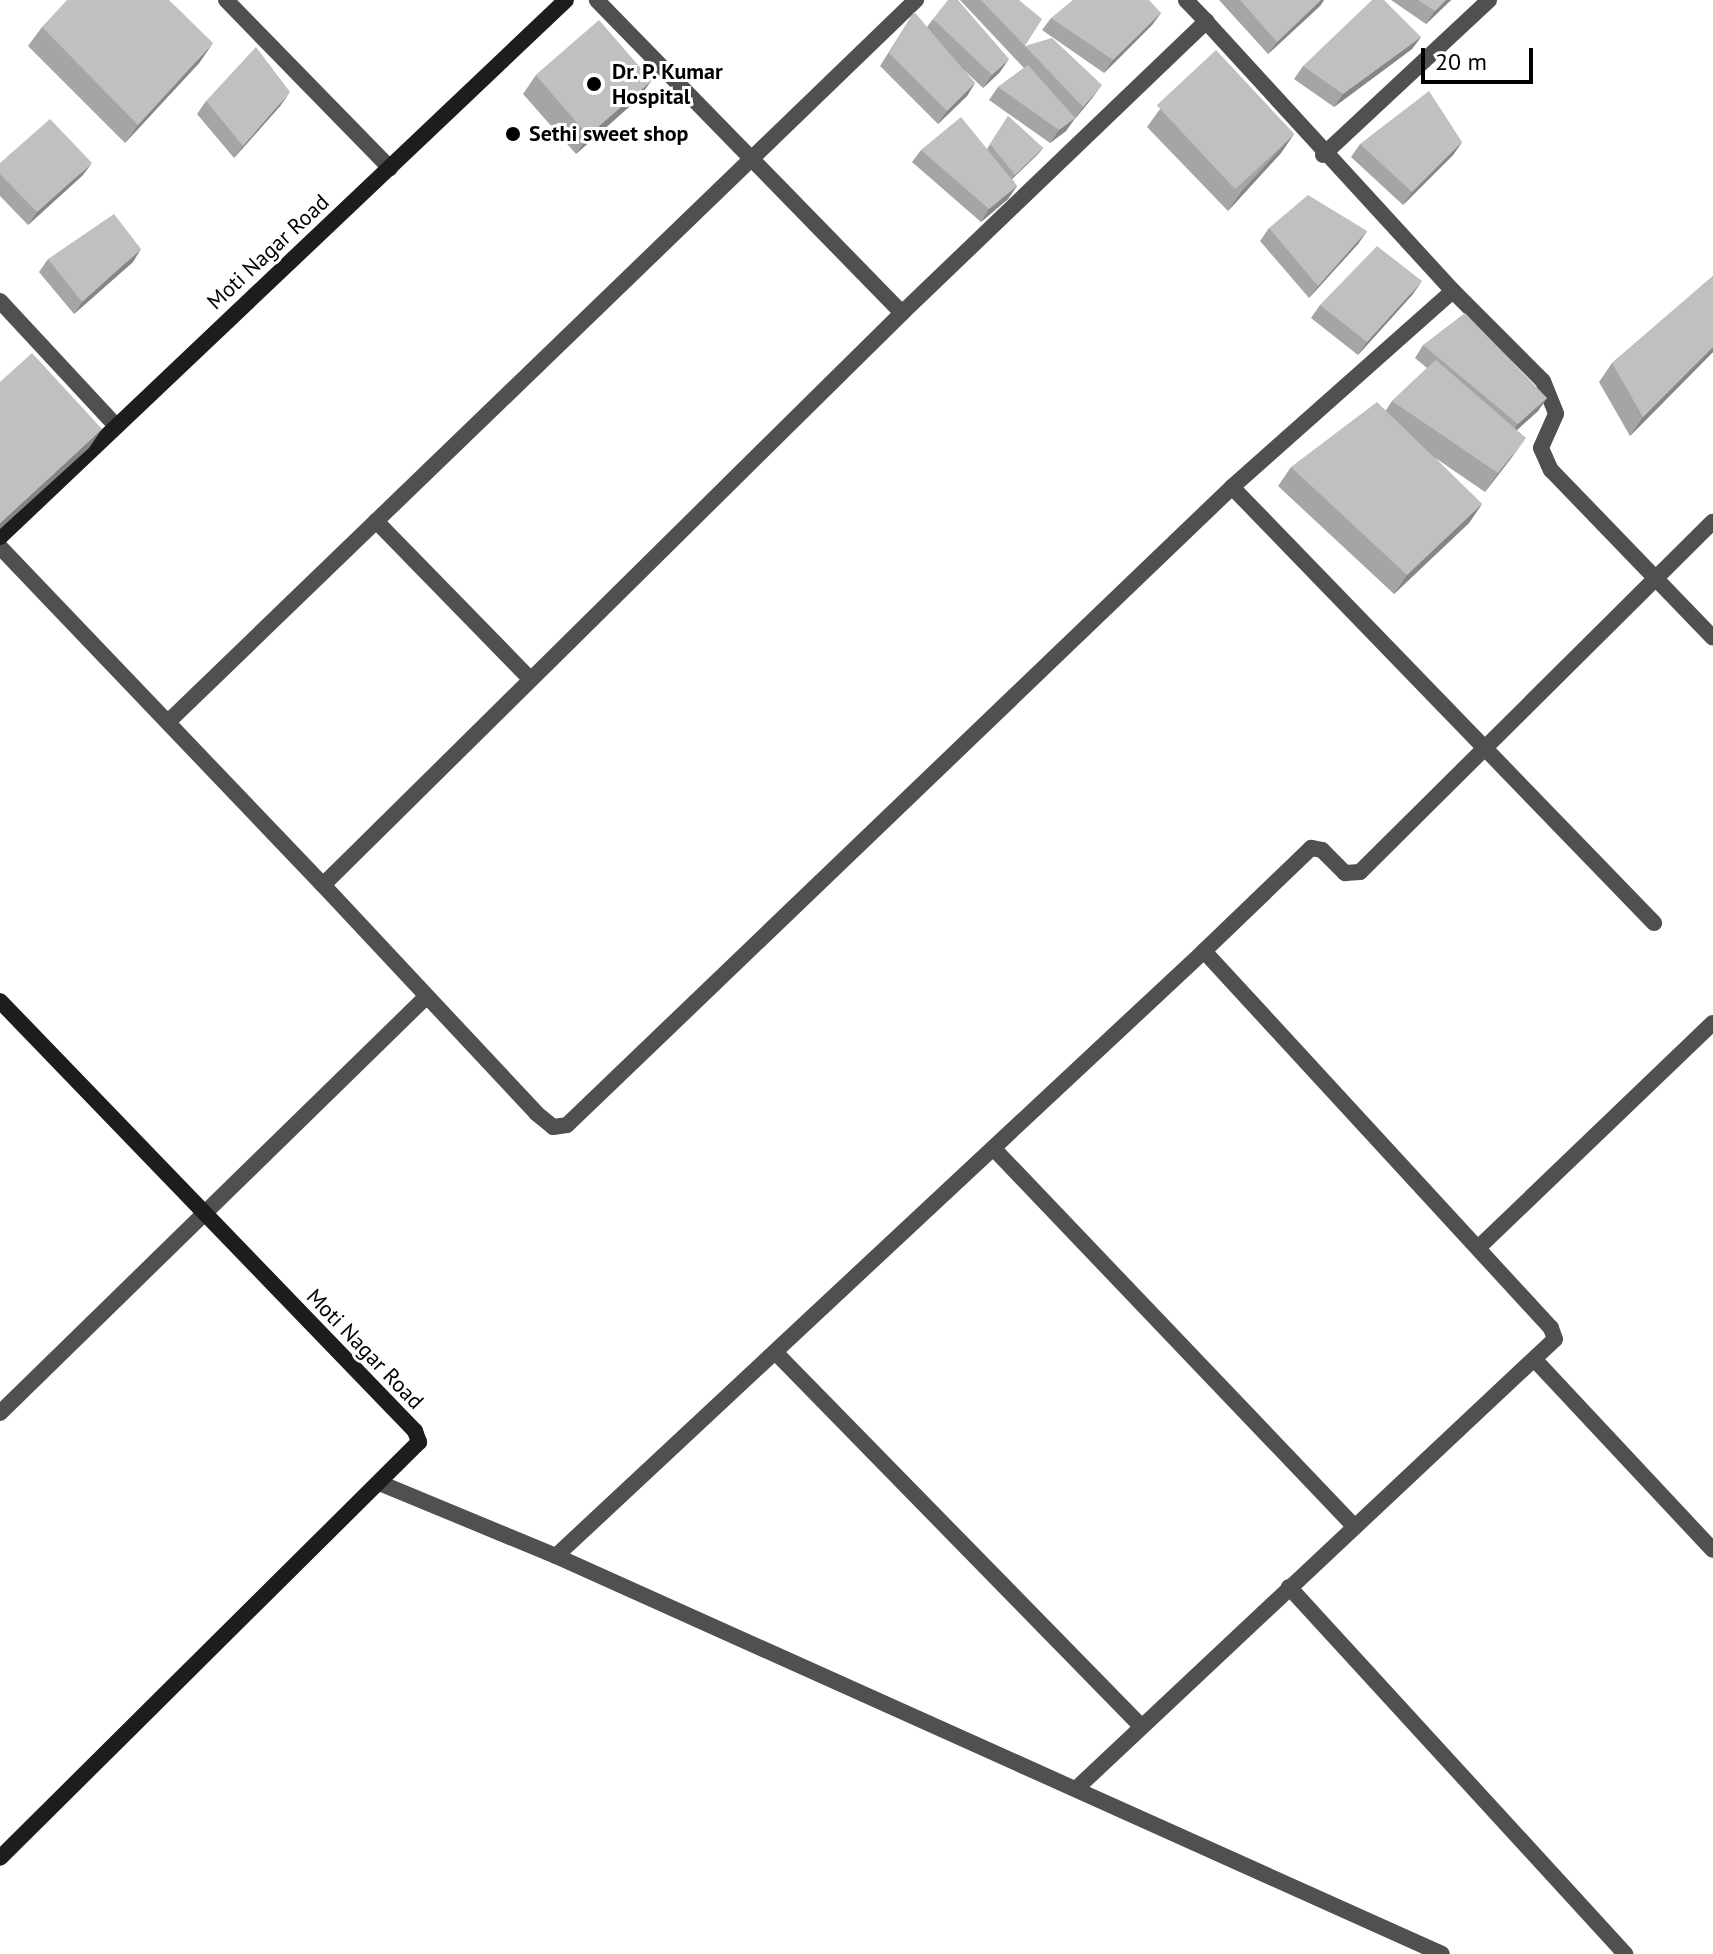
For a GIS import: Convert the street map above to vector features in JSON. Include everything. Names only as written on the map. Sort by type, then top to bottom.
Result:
[{"type":"street","points":[[226,0],[390,168]]},
{"type":"street","name":"Moti Nagar Road","points":[[0,537],[566,0]]},
{"type":"street","points":[[597,0],[902,313]]},
{"type":"street","points":[[168,722],[916,0]]},
{"type":"street","points":[[1186,0],[1323,155],[1548,390],[1556,414],[1541,448],[1543,460],[1713,638]]},
{"type":"street","points":[[1323,155],[1489,0]]},
{"type":"street","points":[[323,885],[529,678],[902,313],[1206,21]]},
{"type":"street","points":[[0,547],[536,1113],[553,1127],[567,1125],[1232,487],[1453,291]]},
{"type":"street","points":[[0,301],[116,426]]},
{"type":"street","points":[[1232,487],[1654,923]]},
{"type":"street","points":[[376,521],[529,678]]},
{"type":"street","points":[[556,1556],[996,1151],[1311,848],[1322,850],[1345,873],[1360,872],[1713,522]]},
{"type":"street","points":[[1078,1787],[1555,1339],[1551,1328],[1204,951]]},
{"type":"street","points":[[0,1413],[200,1212],[426,997]]},
{"type":"street","name":"Moti Nagar Road","points":[[0,1001],[200,1212],[415,1431],[419,1442],[382,1484],[0,1858]]},
{"type":"street","points":[[1478,1248],[1713,1023]]},
{"type":"street","points":[[996,1151],[1354,1526]]},
{"type":"street","points":[[776,1353],[1142,1727]]},
{"type":"street","points":[[1535,1360],[1713,1550]]},
{"type":"street","points":[[382,1484],[556,1556],[1078,1787],[1442,1954]]},
{"type":"street","points":[[1289,1587],[1625,1954]]},
{"type":"building","points":[[67,0],[169,0],[213,43],[138,125],[42,27]]},
{"type":"building","points":[[948,0],[958,0],[1009,59],[992,75],[933,19]]},
{"type":"building","points":[[981,0],[1019,0],[1042,19],[1025,46]]},
{"type":"building","points":[[1073,0],[1149,0],[1161,13],[1113,60],[1051,18]]},
{"type":"building","points":[[1240,0],[1321,0],[1277,42]]},
{"type":"building","points":[[1372,0],[1384,0],[1421,37],[1343,94],[1303,66]]},
{"type":"building","points":[[1418,0],[1446,0],[1435,11]]},
{"type":"building","points":[[914,12],[975,83],[947,111],[889,53]]},
{"type":"building","points":[[599,20],[651,80],[588,135],[536,75]]},
{"type":"building","points":[[1052,38],[1102,85],[1083,107],[1025,46]]},
{"type":"building","points":[[256,47],[290,92],[243,146],[206,101]]},
{"type":"building","points":[[1216,50],[1294,134],[1235,189],[1157,105]]},
{"type":"building","points":[[1028,65],[1075,118],[1059,130],[998,87]]},
{"type":"building","points":[[1429,91],[1462,142],[1412,192],[1360,144]]},
{"type":"building","points":[[1008,116],[1043,148],[1015,175],[990,144]]},
{"type":"building","points":[[961,117],[1017,186],[989,209],[921,150]]},
{"type":"building","points":[[50,119],[92,163],[37,212],[0,174],[0,163]]},
{"type":"building","points":[[1308,195],[1367,231],[1318,286],[1269,228]]},
{"type":"building","points":[[114,214],[141,249],[82,302],[48,259]]},
{"type":"building","points":[[1377,246],[1422,281],[1367,342],[1320,305]]},
{"type":"building","points":[[1713,276],[1713,347],[1643,417],[1612,363]]},
{"type":"building","points":[[1465,313],[1547,398],[1518,424],[1423,345]]},
{"type":"building","points":[[32,353],[102,429],[0,523],[0,382]]},
{"type":"building","points":[[1436,360],[1526,438],[1498,473],[1392,401]]},
{"type":"building","points":[[1377,402],[1482,504],[1407,575],[1291,467]]},
{"type":"place","name":"Dr. P. Kumar Hospital","points":[[594,84]]},
{"type":"place","name":"Sethi sweet shop","points":[[513,134]]}]
